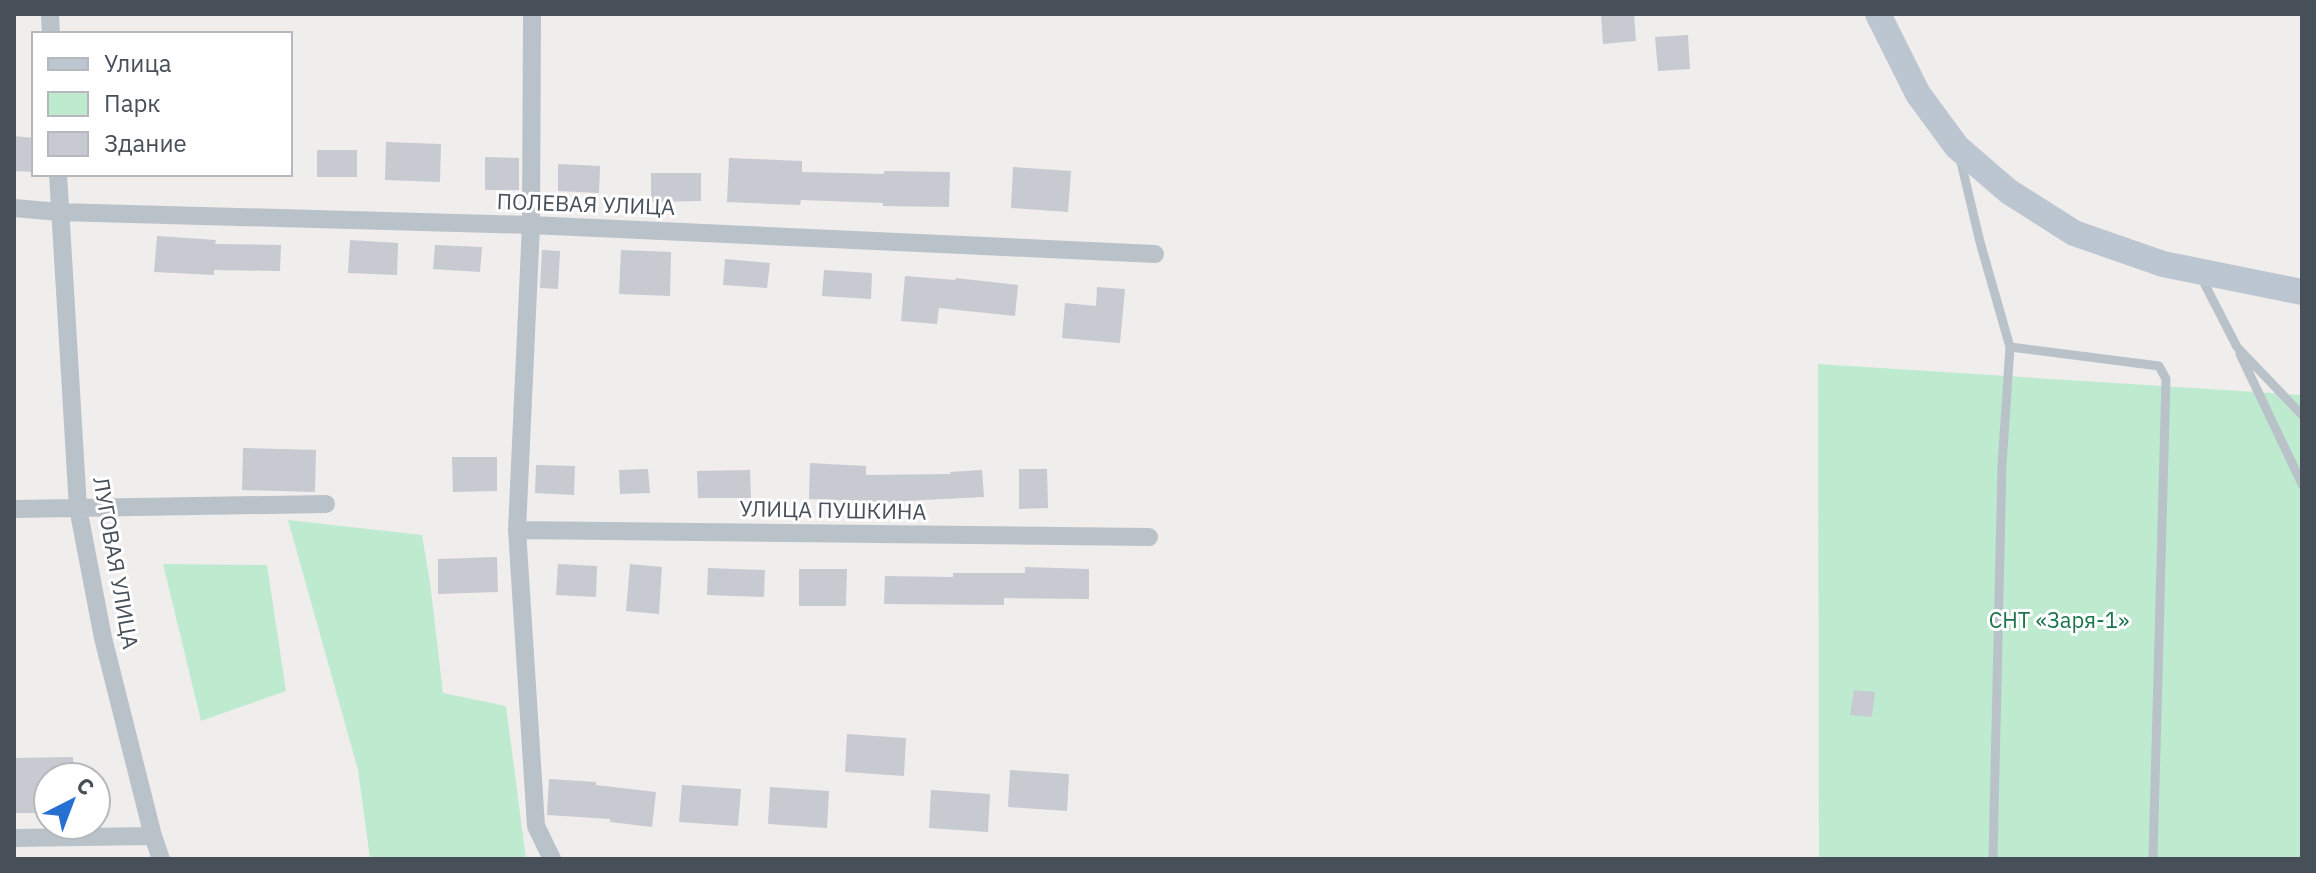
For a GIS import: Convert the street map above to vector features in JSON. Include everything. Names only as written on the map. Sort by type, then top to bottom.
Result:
[{"type":"street","points":[[532,14],[531,225],[517,530],[536,826],[552,859]]},
{"type":"street","points":[[1878,14],[1918,94],[1957,147],[2008,191],[2074,233],[2163,264],[2302,292]]},
{"type":"street","name":"ЛУГОВАЯ УЛИЦА","points":[[58,176],[78,508],[103,638],[161,859]]},
{"type":"street","name":"ПОЛЕВАЯ УЛИЦА","points":[[14,208],[59,212],[531,225],[1155,254]]},
{"type":"street","points":[[14,509],[326,504]]},
{"type":"street","name":"УЛИЦА ПУШКИНА","points":[[517,530],[1149,537]]},
{"type":"street","points":[[14,838],[153,836]]},
{"type":"lane","points":[[1957,147],[2010,347],[2002,465],[1993,859]]},
{"type":"lane","points":[[2198,271],[2302,484]]},
{"type":"lane","points":[[2010,347],[2159,366],[2166,379],[2153,859]]},
{"type":"lane","points":[[2237,347],[2302,415]]},
{"type":"green space","name":"СНТ «Заря-1»","points":[[1818,364],[2302,395],[2302,859],[1819,859]]},
{"type":"green space","points":[[288,520],[422,535],[443,693],[506,706],[526,859],[370,859],[358,770]]},
{"type":"green space","points":[[163,564],[267,565],[286,691],[201,721]]},
{"type":"building","points":[[1601,14],[1634,14],[1636,41],[1603,44]]},
{"type":"building","points":[[1688,35],[1690,69],[1658,71],[1655,37]]},
{"type":"building","points":[[14,136],[32,138],[32,172],[14,171]]},
{"type":"building","points":[[386,142],[441,144],[440,182],[385,180]]},
{"type":"building","points":[[317,150],[357,150],[357,177],[317,177]]},
{"type":"building","points":[[485,157],[519,158],[519,190],[485,190]]},
{"type":"building","points":[[729,158],[802,161],[802,172],[950,172],[949,207],[801,200],[800,205],[727,202]]},
{"type":"building","points":[[558,164],[600,166],[599,193],[558,191]]},
{"type":"building","points":[[1013,167],[1071,171],[1068,212],[1011,208]]},
{"type":"building","points":[[651,173],[701,173],[701,201],[651,202]]},
{"type":"building","points":[[157,236],[216,240],[215,244],[281,245],[280,271],[214,270],[214,275],[154,272]]},
{"type":"building","points":[[350,240],[398,243],[397,275],[348,273]]},
{"type":"building","points":[[435,245],[482,247],[480,272],[433,269]]},
{"type":"building","points":[[542,250],[560,251],[558,289],[540,288]]},
{"type":"building","points":[[621,250],[671,252],[670,296],[619,294]]},
{"type":"building","points":[[725,259],[770,263],[767,288],[723,285]]},
{"type":"building","points":[[824,270],[872,273],[871,299],[822,296]]},
{"type":"building","points":[[905,276],[1018,285],[1015,316],[939,308],[937,324],[901,321]]},
{"type":"building","points":[[1097,287],[1125,289],[1120,343],[1062,338],[1065,303],[1096,306]]},
{"type":"building","points":[[243,448],[316,450],[315,492],[242,490]]},
{"type":"building","points":[[452,457],[497,457],[497,491],[453,492]]},
{"type":"building","points":[[810,463],[866,466],[866,475],[951,474],[982,470],[984,497],[885,502],[809,499]]},
{"type":"building","points":[[536,465],[575,466],[574,495],[535,493]]},
{"type":"building","points":[[648,469],[650,493],[620,494],[619,470]]},
{"type":"building","points":[[1019,469],[1047,469],[1048,508],[1019,509]]},
{"type":"building","points":[[750,470],[751,498],[698,498],[697,471]]},
{"type":"building","points":[[497,557],[498,592],[438,594],[438,559]]},
{"type":"building","points":[[558,564],[597,566],[596,597],[556,595]]},
{"type":"building","points":[[630,564],[662,567],[659,614],[626,611]]},
{"type":"building","points":[[1025,567],[1089,569],[1089,599],[1004,598],[1004,605],[884,604],[885,576],[953,577],[953,573],[1025,573]]},
{"type":"building","points":[[708,568],[765,570],[764,597],[707,595]]},
{"type":"building","points":[[799,569],[847,569],[846,606],[799,606]]},
{"type":"building","points":[[1854,690],[1875,692],[1872,717],[1850,715]]},
{"type":"building","points":[[847,734],[906,738],[904,776],[845,772]]},
{"type":"building","points":[[73,757],[73,761],[32,761],[32,813],[14,813],[14,758]]},
{"type":"building","points":[[1010,770],[1069,774],[1067,811],[1008,807]]},
{"type":"building","points":[[549,779],[596,782],[596,785],[656,792],[652,827],[610,822],[610,819],[547,815]]},
{"type":"building","points":[[682,785],[741,789],[738,826],[679,822]]},
{"type":"building","points":[[770,787],[829,791],[827,828],[768,824]]},
{"type":"building","points":[[931,790],[990,794],[988,832],[929,828]]}]
